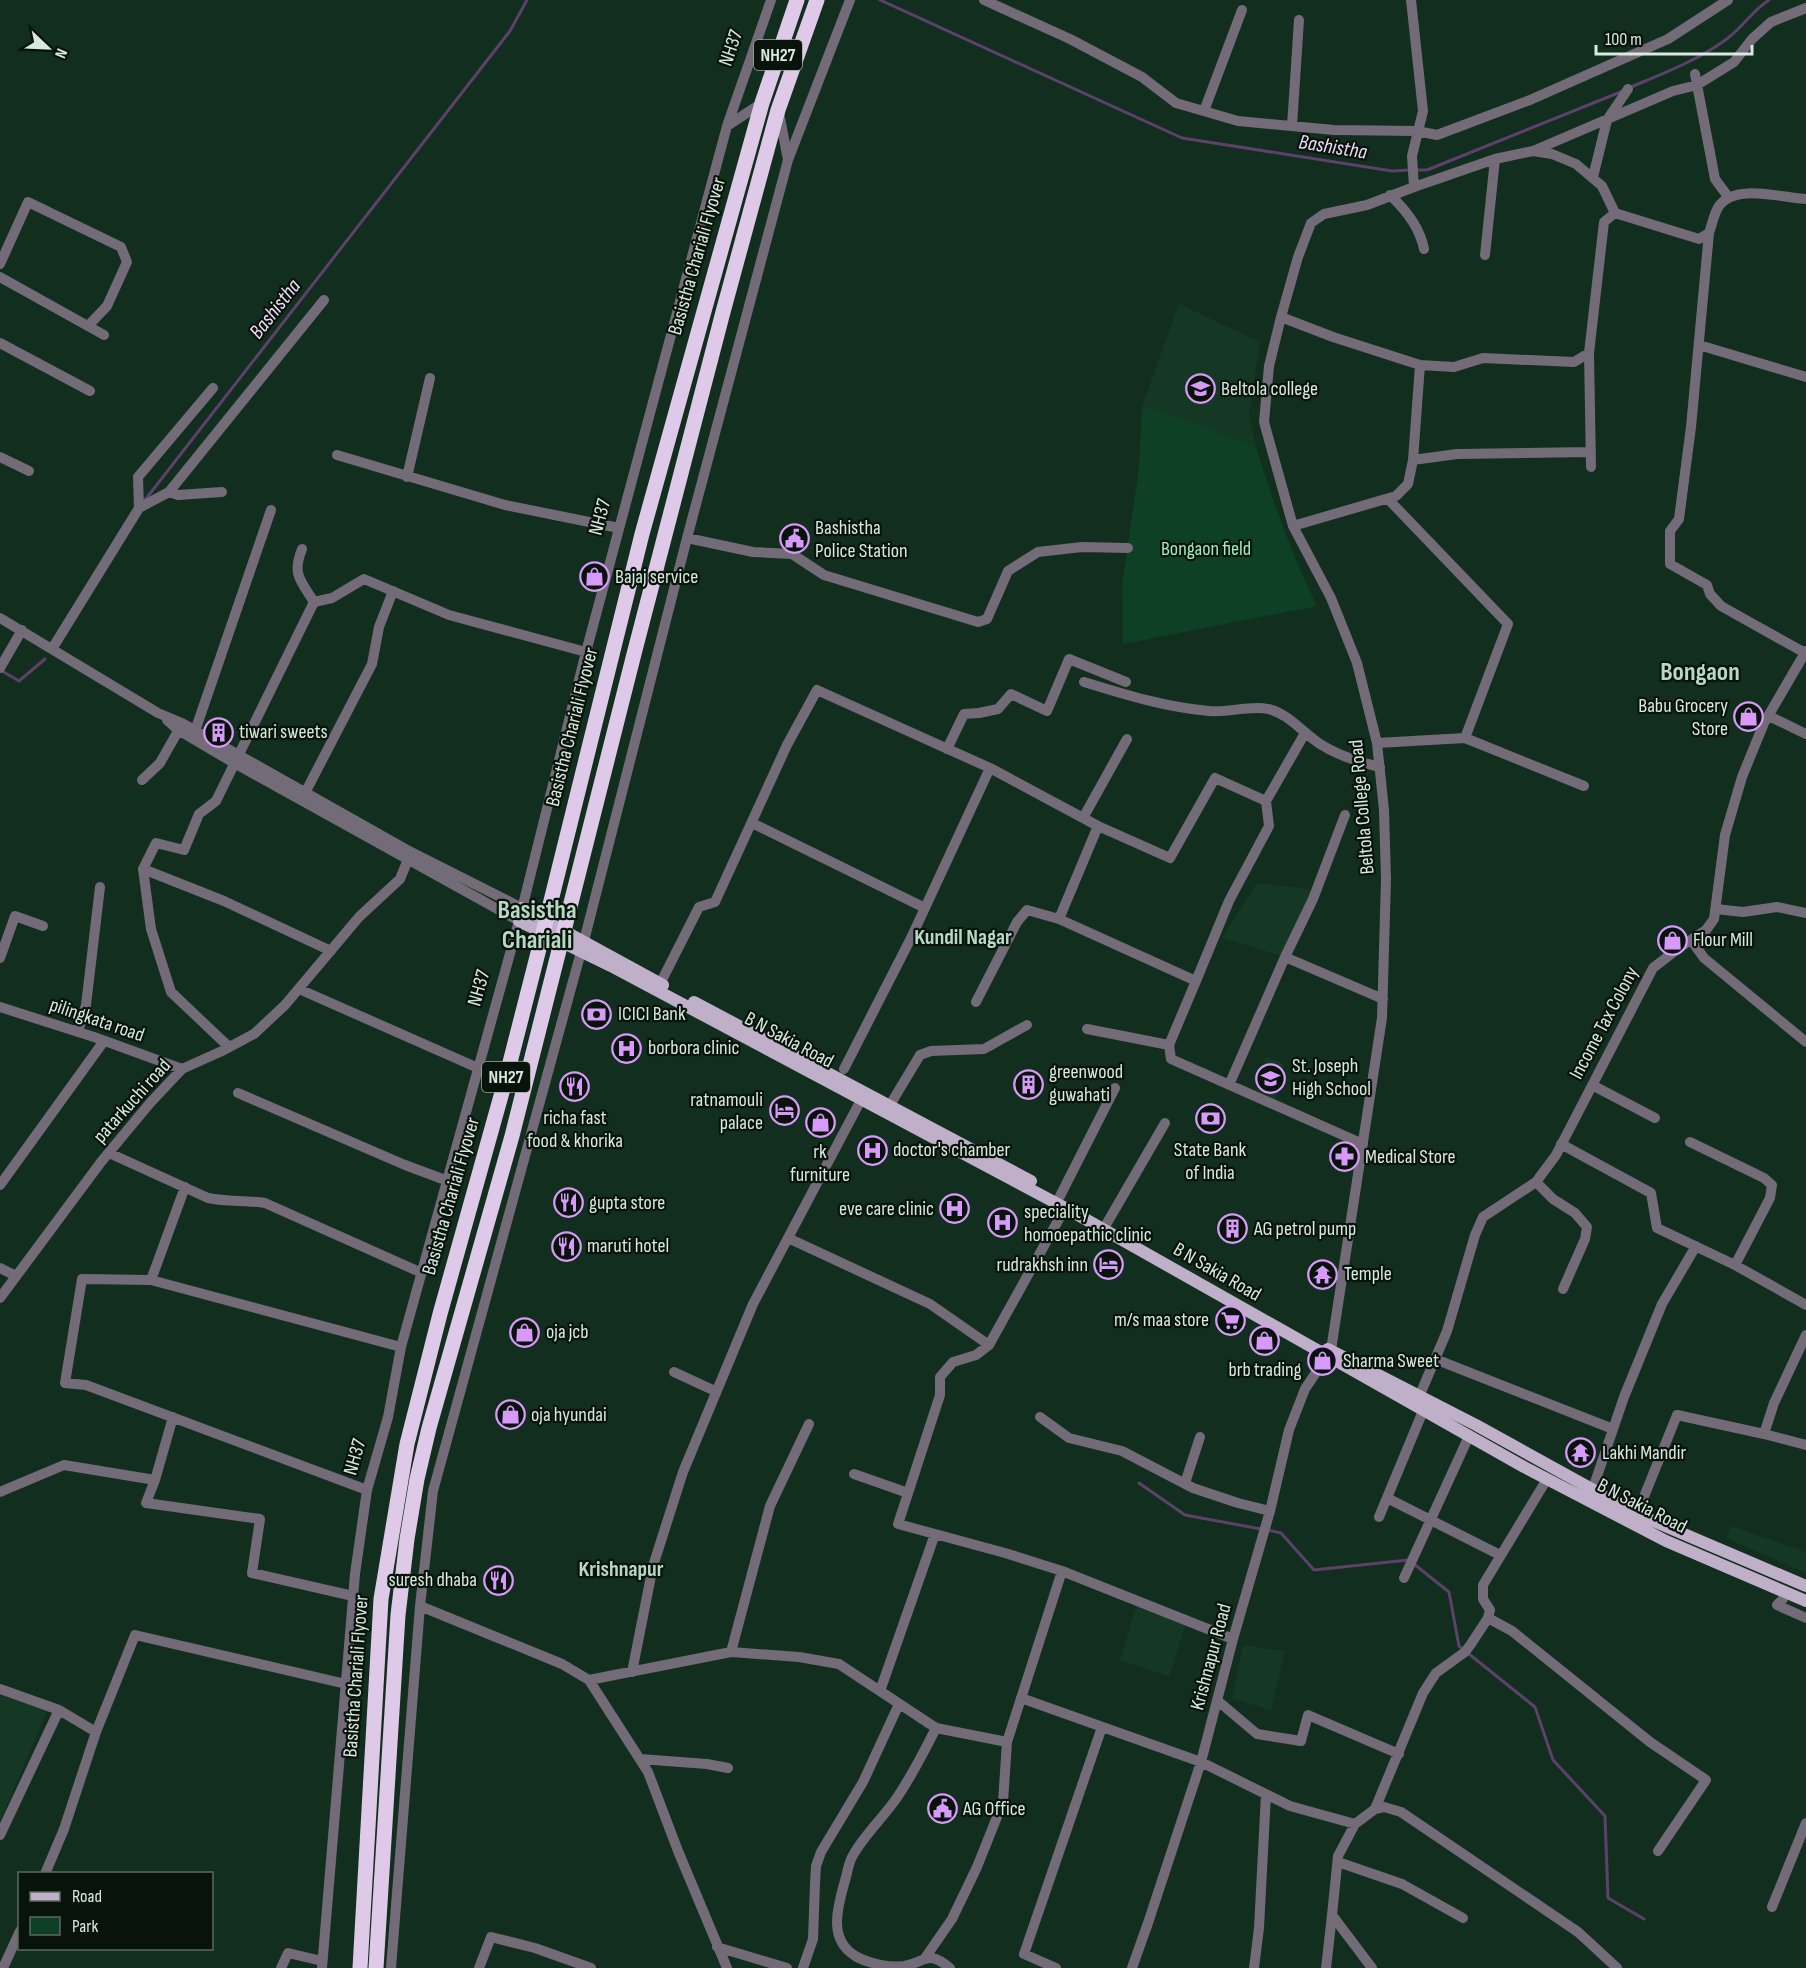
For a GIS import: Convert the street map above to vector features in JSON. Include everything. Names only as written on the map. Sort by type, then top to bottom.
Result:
[{"type":"highway","name":"NH27","points":[[778,110],[817,0]]},
{"type":"highway","name":"NH27","points":[[762,103],[795,3]]},
{"type":"highway","name":"Basistha Chariali Flyover","points":[[360,1968],[381,1599],[407,1444],[432,1342],[506,1078],[543,935],[642,534],[762,103]]},
{"type":"highway","name":"Basistha Chariali Flyover","points":[[376,1968],[399,1616],[407,1539],[417,1479],[429,1428],[515,1125],[633,654],[778,110]]},
{"type":"main road","points":[[520,915],[583,946]]},
{"type":"main road","name":"B N Sakia Road","points":[[583,946],[660,984],[1060,1196],[1329,1354]]},
{"type":"main road","name":"B N Sakia Road","points":[[583,946],[861,1100],[1065,1208],[1419,1404],[1590,1495],[1666,1541],[1806,1601]]},
{"type":"main road","name":"B N Sakia Road","points":[[1419,1404],[1469,1436],[1547,1479],[1637,1514],[1806,1586]]},
{"type":"street","name":"NH37","points":[[322,1964],[353,1596],[367,1490],[388,1417],[401,1347],[520,915],[586,652],[727,126],[771,0]]},
{"type":"street","points":[[984,0],[1081,44],[1142,77],[1176,103],[1238,121],[1334,130],[1418,131],[1437,135],[1530,100],[1668,39],[1728,0]]},
{"type":"street","points":[[1411,0],[1423,111],[1412,156],[1413,183]]},
{"type":"street","points":[[391,1968],[420,1606],[433,1491],[583,946],[687,538],[788,160],[849,4]]},
{"type":"street","points":[[1533,151],[1673,91],[1698,86],[1734,62],[1752,39],[1771,22],[1806,8]]},
{"type":"street","points":[[1204,111],[1242,10]]},
{"type":"street","points":[[1292,126],[1299,20]]},
{"type":"street","points":[[1695,74],[1715,178],[1729,198]]},
{"type":"street","points":[[1593,177],[1607,120],[1628,89]]},
{"type":"street","points":[[727,126],[762,103]]},
{"type":"street","points":[[778,110],[788,160]]},
{"type":"street","points":[[1533,151],[1552,154],[1576,164],[1602,186],[1615,213],[1699,239],[1709,233]]},
{"type":"street","name":"Beltola College Road","points":[[1329,1354],[1382,1018],[1386,879],[1384,810],[1377,743],[1357,663],[1331,598],[1293,526],[1264,422],[1269,366],[1298,257],[1311,223],[1324,214],[1367,205],[1413,183],[1495,159],[1533,151]]},
{"type":"street","points":[[1485,255],[1495,159]]},
{"type":"street","points":[[1805,652],[1721,606],[1710,594],[1707,585],[1670,564],[1670,531],[1679,519],[1709,233],[1719,206],[1729,198],[1743,192],[1806,200]]},
{"type":"street","points":[[1390,195],[1410,218],[1422,240],[1424,249]]},
{"type":"street","points":[[0,264],[28,202],[121,247],[127,262],[107,306],[88,326]]},
{"type":"street","points":[[1591,467],[1589,353],[1604,222],[1615,213]]},
{"type":"street","points":[[0,277],[104,334]]},
{"type":"street","points":[[52,650],[139,508],[169,492],[324,300]]},
{"type":"street","points":[[1281,317],[1333,337],[1420,365],[1454,368],[1483,358],[1574,362],[1589,353]]},
{"type":"street","points":[[0,343],[90,391]]},
{"type":"street","points":[[1699,345],[1806,377]]},
{"type":"street","points":[[1293,526],[1388,499],[1396,496],[1408,484],[1413,460],[1420,365]]},
{"type":"street","points":[[407,477],[430,378]]},
{"type":"street","points":[[139,508],[138,477],[213,388]]},
{"type":"street","points":[[1413,460],[1457,454],[1591,452]]},
{"type":"street","points":[[338,455],[505,505],[619,528]]},
{"type":"street","points":[[0,457],[29,471]]},
{"type":"street","points":[[169,492],[178,495],[222,492]]},
{"type":"street","points":[[1388,499],[1508,624],[1465,738]]},
{"type":"street","points":[[195,731],[271,510]]},
{"type":"street","points":[[687,538],[753,552],[792,554],[824,575],[978,622],[987,619],[1008,571],[1038,552],[1082,547],[1128,548]]},
{"type":"street","points":[[302,549],[296,564],[297,573],[314,602]]},
{"type":"street","points":[[314,602],[332,598],[364,579],[449,615],[586,652]]},
{"type":"street","points":[[305,793],[372,664],[379,627],[393,591]]},
{"type":"street","points":[[229,1047],[171,992],[151,929],[144,869],[156,843],[184,850],[199,814],[216,801],[314,602]]},
{"type":"street","points":[[0,618],[236,759],[520,915]]},
{"type":"street","points":[[0,668],[22,630]]},
{"type":"street","name":"Income Tax Colony","points":[[1379,1517],[1447,1331],[1475,1235],[1483,1217],[1536,1182],[1556,1155],[1653,968],[1706,930],[1714,919],[1725,835],[1742,777],[1769,716],[1805,652]]},
{"type":"street","points":[[947,749],[964,714],[979,714],[998,709],[1011,694],[1047,711],[1069,658],[1126,682]]},
{"type":"street","points":[[1084,682],[1144,701],[1174,707],[1212,712],[1266,708],[1282,714],[1322,745],[1353,761],[1380,767]]},
{"type":"street","points":[[660,984],[699,907],[715,902],[787,745],[817,690],[990,768],[1098,826],[1170,858],[1215,778],[1266,801]]},
{"type":"street","points":[[1769,716],[1806,734]]},
{"type":"street","points":[[180,727],[195,731],[236,759],[305,793],[410,856]]},
{"type":"street","points":[[142,780],[160,763],[180,727]]},
{"type":"street","points":[[1305,733],[1266,801],[1269,826],[1229,901],[1169,1045],[1171,1059],[1363,1144]]},
{"type":"street","points":[[1377,743],[1465,738],[1584,786]]},
{"type":"street","points":[[1083,818],[1127,739]]},
{"type":"street","points":[[844,1069],[925,908],[990,768]]},
{"type":"street","points":[[1229,1085],[1313,899],[1345,815]]},
{"type":"street","points":[[752,824],[925,908]]},
{"type":"street","points":[[1059,919],[1098,826]]},
{"type":"street","name":"patarkuchi road","points":[[0,1298],[109,1153],[150,1103],[182,1069],[254,1034],[285,1005],[359,917],[400,879],[410,856]]},
{"type":"street","points":[[144,869],[224,902],[331,951]]},
{"type":"street","points":[[78,1032],[86,1005],[100,886]]},
{"type":"street","points":[[1716,909],[1743,912],[1777,907],[1806,913]]},
{"type":"street","points":[[976,1002],[1017,922],[1027,910],[1059,919],[1196,981]]},
{"type":"street","points":[[0,958],[15,916],[43,926]]},
{"type":"street","points":[[1691,940],[1704,958],[1806,1042]]},
{"type":"street","points":[[1285,957],[1383,999]]},
{"type":"street","points":[[299,989],[478,1068]]},
{"type":"street","name":"pilingkata road","points":[[0,1007],[182,1069]]},
{"type":"street","points":[[890,1105],[920,1055],[931,1051],[984,1049],[1027,1025]]},
{"type":"street","points":[[1087,1029],[1169,1045]]},
{"type":"street","points":[[0,1185],[104,1041]]},
{"type":"street","points":[[1592,1085],[1655,1118]]},
{"type":"street","points":[[1060,1196],[1115,1088]]},
{"type":"street","points":[[238,1093],[405,1165],[448,1181]]},
{"type":"street","points":[[632,1672],[653,1566],[683,1472],[753,1304],[861,1100]]},
{"type":"street","points":[[1107,1223],[1165,1123]]},
{"type":"street","points":[[1690,1142],[1764,1178],[1772,1185],[1770,1198],[1735,1264]]},
{"type":"street","points":[[1561,1144],[1651,1193],[1657,1228],[1735,1264],[1806,1305]]},
{"type":"street","points":[[109,1153],[216,1199],[242,1199],[265,1203],[422,1273]]},
{"type":"street","points":[[1536,1182],[1553,1199],[1575,1213],[1587,1227],[1585,1239],[1563,1289]]},
{"type":"street","points":[[151,1280],[185,1187]]},
{"type":"street","points":[[1065,1208],[989,1346],[976,1355],[953,1362],[940,1377],[940,1395],[898,1524],[1062,1572],[1233,1639]]},
{"type":"street","points":[[788,1238],[930,1304],[989,1346]]},
{"type":"street","points":[[1590,1495],[1624,1397],[1662,1304],[1696,1246]]},
{"type":"street","points":[[0,1268],[16,1276]]},
{"type":"street","points":[[367,1490],[86,1385],[65,1383],[82,1279],[151,1280],[401,1347]]},
{"type":"street","points":[[1764,1434],[1774,1403],[1806,1335]]},
{"type":"street","name":"Krishnapur Road","points":[[1132,1968],[1201,1762],[1270,1511],[1289,1430],[1305,1389],[1329,1354]]},
{"type":"street","points":[[1435,1359],[1613,1429]]},
{"type":"street","points":[[675,1372],[716,1391]]},
{"type":"street","points":[[1637,1514],[1677,1415],[1806,1445]]},
{"type":"street","points":[[173,1417],[146,1503],[260,1519],[252,1573],[353,1596]]},
{"type":"street","points":[[1040,1417],[1069,1438],[1122,1451],[1185,1483],[1238,1503],[1270,1511]]},
{"type":"street","points":[[731,1652],[770,1506],[810,1424]]},
{"type":"street","points":[[1404,1578],[1469,1436]]},
{"type":"street","points":[[1185,1483],[1200,1437]]},
{"type":"street","points":[[0,1492],[64,1465],[155,1480]]},
{"type":"street","points":[[854,1474],[908,1493]]},
{"type":"street","points":[[1375,1809],[1423,1693],[1436,1672],[1465,1652],[1488,1618],[1490,1610],[1483,1599],[1483,1584],[1547,1479]]},
{"type":"street","points":[[1387,1498],[1500,1555]]},
{"type":"street","points":[[880,1691],[935,1534]]},
{"type":"street","points":[[925,1958],[952,1919],[977,1867],[1003,1802],[1007,1742],[1062,1572]]},
{"type":"street","points":[[1788,1593],[1790,1609],[1806,1616]]},
{"type":"street","points":[[420,1606],[562,1664],[589,1680],[648,1772],[717,1947],[728,1968]]},
{"type":"street","points":[[1488,1618],[1512,1631],[1650,1742],[1706,1780],[1658,1851]]},
{"type":"street","points":[[46,1872],[64,1829],[96,1732],[135,1635],[346,1684]]},
{"type":"street","points":[[589,1680],[731,1652],[799,1657],[839,1665],[936,1728],[1007,1742]]},
{"type":"street","points":[[0,1689],[59,1710],[96,1732]]},
{"type":"street","points":[[1021,1698],[1201,1762],[1290,1806],[1355,1824]]},
{"type":"street","points":[[1218,1701],[1257,1734],[1301,1741],[1308,1714],[1399,1754]]},
{"type":"street","points":[[803,1968],[813,1939],[816,1866],[821,1852],[863,1782],[899,1704]]},
{"type":"street","points":[[0,1835],[59,1710]]},
{"type":"street","points":[[1056,1968],[1024,1954],[1102,1727]]},
{"type":"street","points":[[936,1728],[895,1801],[851,1858],[837,1909],[837,1930],[840,1942],[855,1956],[874,1964],[904,1966],[925,1958],[940,1959],[950,1968]]},
{"type":"street","points":[[640,1759],[707,1764],[728,1768]]},
{"type":"street","points":[[1254,1968],[1259,1928],[1266,1794]]},
{"type":"street","points":[[1326,1968],[1338,1856],[1355,1824],[1375,1809],[1384,1807],[1401,1812],[1578,1932],[1617,1968]]},
{"type":"street","points":[[1772,1907],[1806,1823]]},
{"type":"street","points":[[1338,1862],[1402,1884],[1463,1918]]},
{"type":"street","points":[[1332,1915],[1372,1968]]},
{"type":"street","points":[[3,1968],[18,1935]]},
{"type":"street","points":[[479,1968],[491,1937],[534,1948],[591,1968]]},
{"type":"street","points":[[717,1947],[787,1968]]},
{"type":"street","points":[[281,1968],[288,1953],[322,1964]]},
{"type":"shaded area","name":"Beltola college","points":[[1179,304],[1260,342],[1249,414],[1256,447],[1198,424],[1142,406]]},
{"type":"shaded area","points":[[1257,883],[1319,890],[1285,957],[1222,938]]},
{"type":"shaded area","name":"St. Joseph High School","points":[[1266,1056],[1284,1064],[1276,1100],[1257,1093]]},
{"type":"shaded area","points":[[1731,1526],[1806,1552],[1806,1573],[1726,1538]]},
{"type":"shaded area","points":[[1138,1601],[1186,1624],[1169,1677],[1120,1660]]},
{"type":"shaded area","points":[[1243,1645],[1285,1651],[1271,1711],[1232,1698]]},
{"type":"shaded area","points":[[0,1695],[47,1711],[0,1821]]},
{"type":"green space","name":"Bongaon field","points":[[1142,406],[1198,424],[1256,447],[1284,528],[1317,606],[1123,644],[1122,586],[1139,468]]},
{"type":"waterway","name":"Bashistha","points":[[145,500],[510,31],[527,0]]},
{"type":"waterway","name":"Bashistha","points":[[880,0],[1182,138],[1392,171],[1410,170]]},
{"type":"waterway","name":"Bashistha","points":[[1631,87],[1681,66],[1717,46],[1769,0]]},
{"type":"waterway","name":"Bashistha","points":[[1416,170],[1427,170],[1623,91]]},
{"type":"waterway","name":"Bashistha","points":[[2,671],[19,681],[45,659]]},
{"type":"waterway","points":[[1139,1483],[1185,1515],[1261,1529]]},
{"type":"waterway","points":[[1268,1530],[1281,1533],[1314,1570],[1408,1560]]},
{"type":"waterway","points":[[1414,1564],[1449,1592],[1459,1646],[1535,1707],[1553,1760],[1605,1816],[1608,1898],[1644,1919]]},
{"type":"place","name":"Beltola college","points":[[1200,389]]},
{"type":"place","name":"Bashistha Police Station","points":[[794,539]]},
{"type":"place","name":"Bajaj service","points":[[594,577]]},
{"type":"place","name":"Babu Grocery Store","points":[[1749,717]]},
{"type":"place","name":"tiwari sweets","points":[[218,732]]},
{"type":"place","name":"Flour Mill","points":[[1672,940]]},
{"type":"place","name":"ICICI Bank","points":[[597,1014]]},
{"type":"place","name":"borbora clinic","points":[[627,1048]]},
{"type":"place","name":"St. Joseph High School","points":[[1271,1078]]},
{"type":"place","name":"greenwood guwahati","points":[[1028,1084]]},
{"type":"place","name":"richa fast food & khorika","points":[[575,1087]]},
{"type":"place","name":"ratnamouli palace","points":[[784,1111]]},
{"type":"place","name":"State Bank of India","points":[[1210,1119]]},
{"type":"place","name":"rk furniture","points":[[820,1122]]},
{"type":"place","name":"doctor's chamber","points":[[872,1150]]},
{"type":"place","name":"Medical Store","points":[[1344,1157]]},
{"type":"place","name":"gupta store","points":[[568,1203]]},
{"type":"place","name":"eve care clinic","points":[[955,1209]]},
{"type":"place","name":"speciality homoepathic clinic","points":[[1003,1223]]},
{"type":"place","name":"AG petrol pump","points":[[1233,1229]]},
{"type":"place","name":"maruti hotel","points":[[566,1246]]},
{"type":"place","name":"rudrakhsh inn","points":[[1109,1265]]},
{"type":"place","name":"Temple","points":[[1323,1274]]},
{"type":"place","name":"m/s maa store","points":[[1230,1320]]},
{"type":"place","name":"oja jcb","points":[[525,1332]]},
{"type":"place","name":"brb trading","points":[[1265,1340]]},
{"type":"place","name":"Sharma Sweet","points":[[1322,1361]]},
{"type":"place","name":"oja hyundai","points":[[510,1415]]},
{"type":"place","name":"Lakhi Mandir","points":[[1581,1453]]},
{"type":"place","name":"suresh dhaba","points":[[498,1580]]},
{"type":"place","name":"AG Office","points":[[942,1809]]},
{"type":"district","name":"Bongaon","points":[[1700,672]]},
{"type":"district","name":"Basistha Chariali","points":[[537,925]]},
{"type":"district","name":"Kundil Nagar","points":[[963,937]]},
{"type":"district","name":"Krishnapur","points":[[621,1569]]}]
